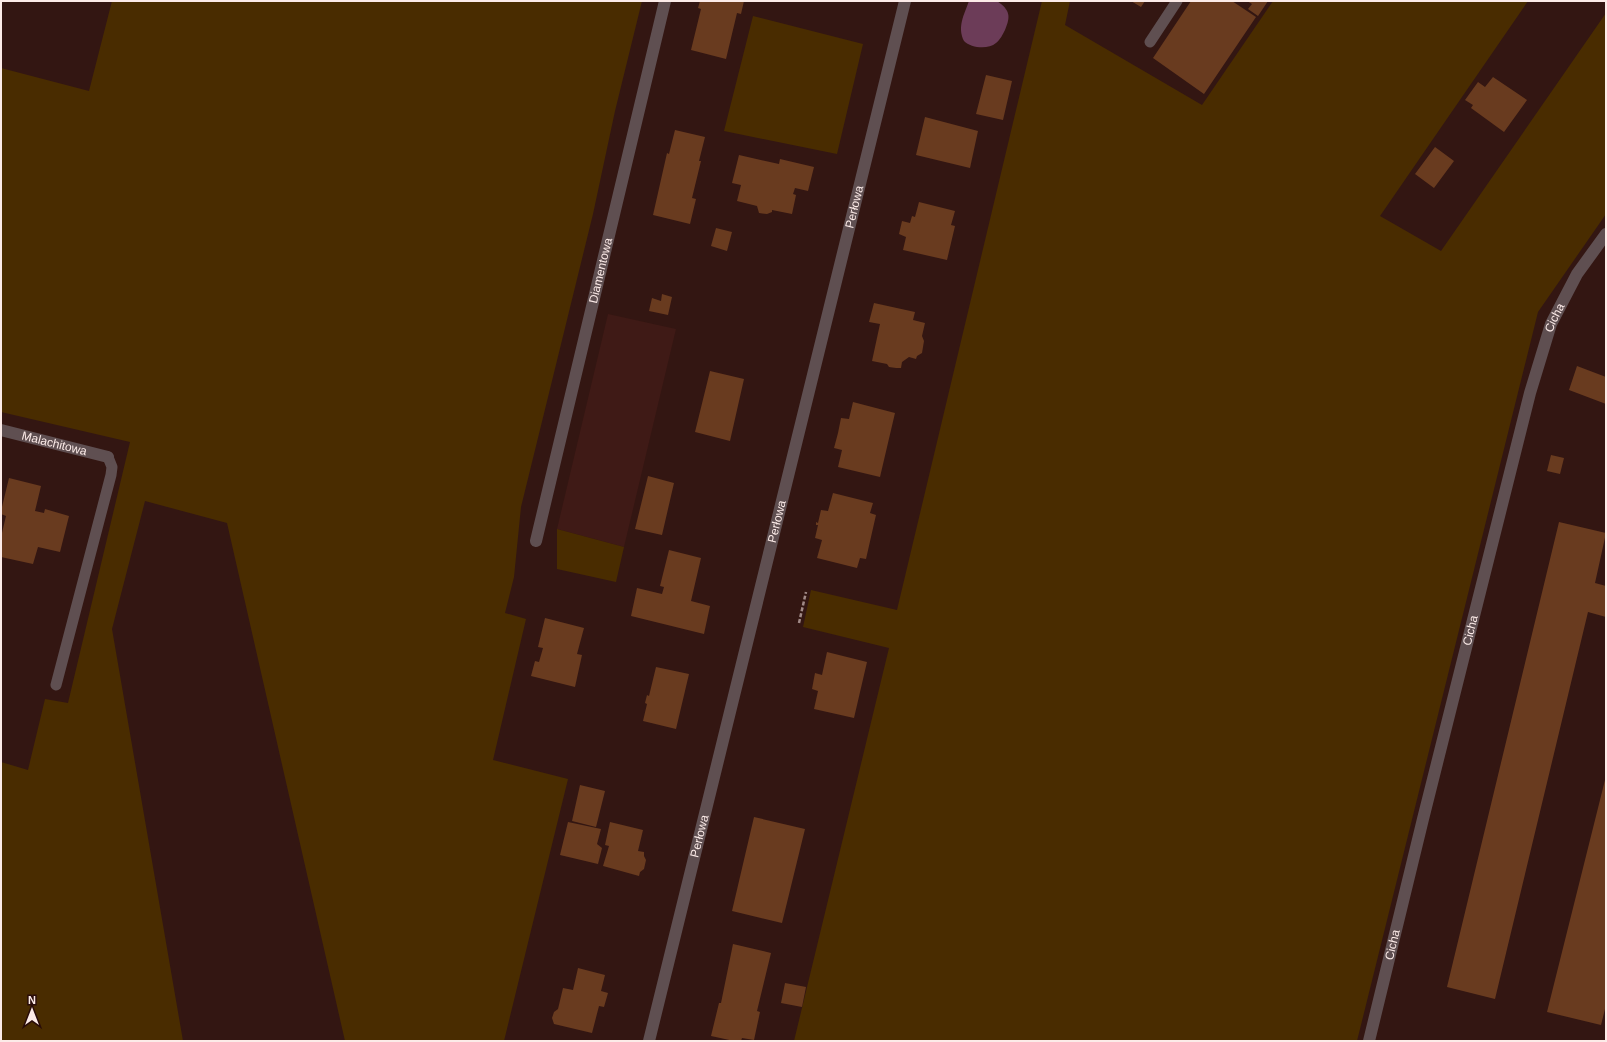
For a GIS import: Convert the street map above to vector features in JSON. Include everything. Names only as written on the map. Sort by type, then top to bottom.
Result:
[{"type":"street","name":"Diamentowa","points":[[536,541],[665,1]]},
{"type":"street","name":"Perłowa","points":[[649,1041],[905,1]]},
{"type":"street","name":"Cicha","points":[[1370,1041],[1423,819],[1532,386],[1551,324],[1578,274],[1606,234]]},
{"type":"street","name":"Malachitowa","points":[[1,430],[108,457]]},
{"type":"lane","points":[[1150,42],[1177,1]]},
{"type":"lane","points":[[56,686],[111,475],[112,467],[108,457]]},
{"type":"path","points":[[799,623],[806,592]]},
{"type":"shaded area","points":[[112,1],[642,1],[615,111],[593,214],[521,507],[514,577],[505,613],[526,619],[493,760],[568,779],[504,1041],[345,1041],[227,523],[145,501],[112,629],[183,1041],[1,1041],[1,762],[28,770],[45,699],[68,703],[130,442],[1,412],[1,68],[89,91]]},
{"type":"shaded area","points":[[969,1],[997,1],[1007,10],[1009,17],[1005,30],[999,40],[989,47],[975,47],[964,41],[961,26]]},
{"type":"shaded area","points":[[1042,1],[1070,1],[1065,25],[1202,105],[1273,1],[1528,1],[1380,216],[1441,251],[1606,13],[1606,214],[1538,312],[1357,1041],[794,1041],[889,648],[803,627],[811,590],[897,610]]},
{"type":"shaded area","points":[[753,16],[863,44],[837,154],[724,131]]},
{"type":"shaded area","points":[[608,314],[676,329],[624,547],[557,529]]},
{"type":"shaded area","points":[[557,529],[624,547],[616,582],[557,569]]},
{"type":"building","points":[[700,1],[744,1],[741,14],[737,13],[726,59],[691,50],[701,9],[698,8]]},
{"type":"building","points":[[1131,1],[1145,1],[1141,7]]},
{"type":"building","points":[[1191,1],[1232,1],[1256,17],[1204,94],[1153,58]]},
{"type":"building","points":[[1247,1],[1268,1],[1258,16],[1248,9],[1252,4]]},
{"type":"building","points":[[986,75],[1012,81],[1003,120],[976,114]]},
{"type":"building","points":[[1493,77],[1527,100],[1504,132],[1471,108],[1473,105],[1465,100],[1478,82],[1485,87]]},
{"type":"building","points":[[925,117],[978,131],[970,168],[916,155]]},
{"type":"building","points":[[675,130],[705,137],[692,198],[696,199],[690,224],[653,215],[667,153],[669,154]]},
{"type":"building","points":[[1435,147],[1454,161],[1434,188],[1415,174]]},
{"type":"building","points":[[739,155],[779,164],[780,159],[814,167],[808,191],[795,188],[793,194],[796,195],[792,214],[772,210],[772,212],[767,214],[759,213],[757,206],[737,201],[741,185],[732,183]]},
{"type":"building","points":[[919,202],[955,211],[951,225],[955,226],[947,260],[903,250],[906,237],[899,234],[902,221],[910,223],[912,216],[915,217]]},
{"type":"building","points":[[716,228],[732,232],[727,251],[711,246]]},
{"type":"building","points":[[662,294],[672,297],[668,315],[649,311],[652,298],[661,301]]},
{"type":"building","points":[[874,303],[915,312],[913,320],[925,323],[922,336],[924,341],[922,353],[917,356],[916,359],[909,357],[902,362],[901,368],[889,367],[887,364],[872,361],[880,324],[869,322]]},
{"type":"building","points":[[1577,366],[1606,377],[1606,404],[1569,390]]},
{"type":"building","points":[[710,371],[744,379],[730,441],[695,432]]},
{"type":"building","points":[[853,402],[895,413],[880,477],[838,467],[842,450],[834,448],[841,418],[849,419]]},
{"type":"building","points":[[1551,455],[1564,458],[1560,474],[1547,471]]},
{"type":"building","points":[[648,476],[674,483],[662,535],[635,529]]},
{"type":"building","points":[[9,478],[41,486],[35,511],[44,513],[45,509],[69,516],[60,552],[38,547],[33,564],[1,557],[1,537],[6,516],[1,514],[1,511]]},
{"type":"building","points":[[833,493],[873,503],[870,513],[876,515],[866,559],[860,558],[857,568],[817,558],[822,540],[815,538],[818,525],[816,525],[816,522],[818,523],[821,510],[828,511]]},
{"type":"building","points":[[1559,522],[1606,533],[1595,583],[1606,586],[1606,617],[1588,612],[1495,999],[1447,987]]},
{"type":"building","points":[[669,550],[701,558],[691,601],[710,606],[704,634],[631,616],[637,588],[662,594],[664,587],[660,586]]},
{"type":"building","points":[[545,618],[584,628],[577,654],[582,655],[575,687],[531,676],[535,661],[539,662],[543,648],[538,647]]},
{"type":"building","points":[[827,652],[867,662],[854,718],[814,709],[818,691],[812,689],[815,673],[822,675]]},
{"type":"building","points":[[656,667],[689,674],[676,729],[643,721],[647,704],[645,703],[647,695],[649,696]]},
{"type":"building","points":[[1606,776],[1606,1005],[1601,1025],[1547,1012]]},
{"type":"building","points":[[580,785],[605,791],[596,827],[572,821]]},
{"type":"building","points":[[754,817],[805,829],[782,923],[732,911]]},
{"type":"building","points":[[568,822],[601,829],[597,844],[602,848],[598,864],[560,855]]},
{"type":"building","points":[[610,822],[643,830],[638,851],[644,852],[646,860],[644,869],[640,872],[639,876],[603,866],[609,846],[605,845]]},
{"type":"building","points":[[733,944],[771,953],[757,1011],[760,1012],[754,1040],[742,1038],[741,1041],[734,1041],[711,1036],[719,1003],[721,1003]]},
{"type":"building","points":[[578,968],[605,975],[601,991],[608,993],[604,1007],[599,1006],[592,1033],[554,1024],[552,1018],[554,1012],[558,1009],[563,988],[573,990]]},
{"type":"building","points":[[785,983],[806,987],[802,1007],[781,1003]]}]
